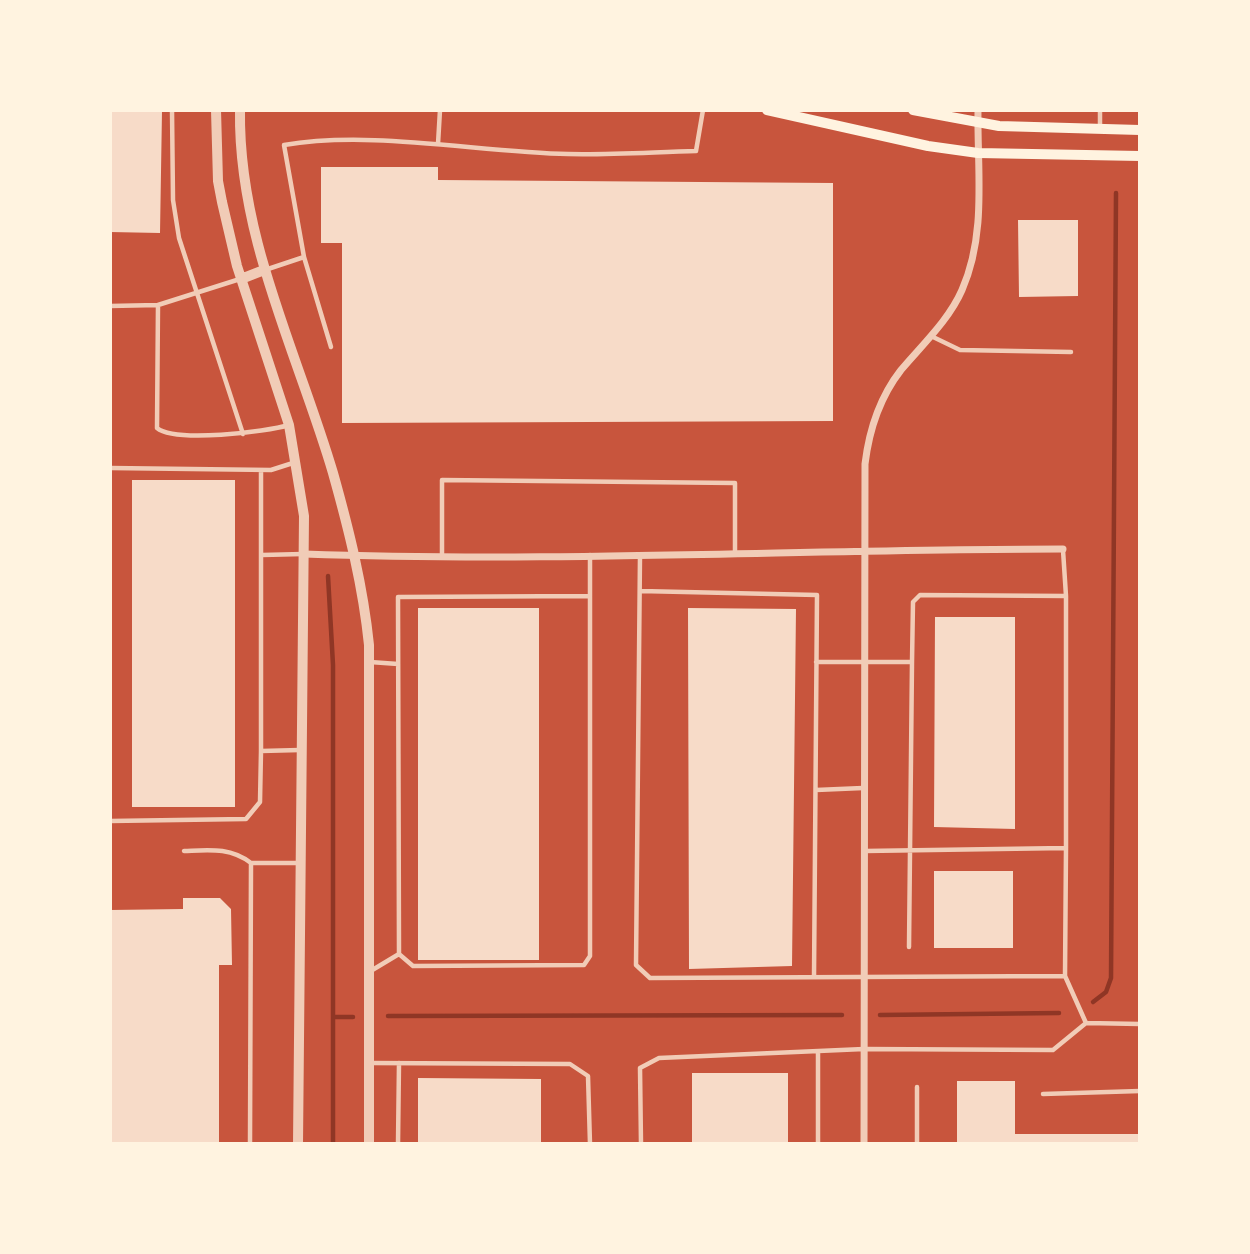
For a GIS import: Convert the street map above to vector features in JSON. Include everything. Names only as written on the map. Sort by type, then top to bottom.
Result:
[{"type":"main road","points":[[767,110],[928,146],[978,153],[1140,156]]},
{"type":"main road","points":[[913,110],[978,123],[1031,129],[1140,130]]},
{"type":"street","points":[[216,110],[218,181],[241,279],[289,425],[304,516],[298,1144]]},
{"type":"street","points":[[240,110],[247,198],[264,270],[333,472],[364,599],[369,662],[369,1144]]},
{"type":"street","points":[[864,1144],[862,549],[865,464],[872,428],[893,381],[956,303],[975,254],[979,211],[978,110]]},
{"type":"street","points":[[241,279],[264,270]]},
{"type":"street","points":[[304,554],[640,555],[862,549],[1063,549]]},
{"type":"lane","points":[[172,110],[173,200],[181,248],[243,434]]},
{"type":"lane","points":[[438,145],[440,110]]},
{"type":"lane","points":[[331,347],[304,257],[284,145],[310,141],[438,145],[568,154],[696,150],[703,110]]},
{"type":"lane","points":[[1100,110],[1100,130]]},
{"type":"lane","points":[[264,270],[304,257]]},
{"type":"lane","points":[[110,306],[158,306],[241,279]]},
{"type":"lane","points":[[158,306],[157,428],[171,434],[243,434],[263,433],[289,425]]},
{"type":"lane","points":[[930,335],[960,350],[1071,352]]},
{"type":"lane","points":[[110,468],[261,470],[297,462]]},
{"type":"lane","points":[[110,821],[246,818],[260,802],[261,470]]},
{"type":"lane","points":[[442,554],[442,480],[736,482],[735,552]]},
{"type":"lane","points":[[1063,549],[1066,596],[1065,976],[1086,1023]]},
{"type":"lane","points":[[262,555],[304,554]]},
{"type":"lane","points":[[590,555],[590,596],[590,956],[584,965],[413,966],[399,954],[398,597],[590,596]]},
{"type":"lane","points":[[640,555],[636,965],[650,978],[1065,976]]},
{"type":"lane","points":[[640,591],[817,595],[814,977]]},
{"type":"lane","points":[[909,947],[912,602],[920,595],[1066,596]]},
{"type":"lane","points":[[369,662],[398,664]]},
{"type":"lane","points":[[816,662],[912,662]]},
{"type":"lane","points":[[261,751],[301,750]]},
{"type":"lane","points":[[816,790],[863,788]]},
{"type":"lane","points":[[864,851],[1066,848]]},
{"type":"lane","points":[[184,850],[226,850],[238,853],[250,863],[299,863]]},
{"type":"lane","points":[[250,863],[250,1144]]},
{"type":"lane","points":[[369,972],[399,954]]},
{"type":"lane","points":[[641,1144],[640,1068],[659,1058],[864,1049],[1053,1050],[1086,1023],[1140,1024]]},
{"type":"lane","points":[[818,1052],[818,1144]]},
{"type":"lane","points":[[369,1063],[570,1064],[588,1076],[590,1144]]},
{"type":"lane","points":[[398,1063],[398,1144]]},
{"type":"lane","points":[[917,1087],[918,1144]]},
{"type":"lane","points":[[1043,1094],[1140,1091]]},
{"type":"building","points":[[110,111],[162,111],[160,233],[110,232]]},
{"type":"building","points":[[321,167],[438,167],[438,180],[833,183],[833,421],[342,423],[342,243],[321,243]]},
{"type":"building","points":[[1018,220],[1078,220],[1078,296],[1019,297]]},
{"type":"building","points":[[132,480],[235,480],[235,807],[132,807]]},
{"type":"building","points":[[418,608],[539,608],[539,960],[418,960]]},
{"type":"building","points":[[688,608],[796,609],[792,966],[689,969]]},
{"type":"building","points":[[935,617],[1015,617],[1015,829],[934,827]]},
{"type":"building","points":[[934,871],[1013,871],[1013,948],[934,948]]},
{"type":"building","points":[[183,898],[220,898],[231,909],[232,965],[219,965],[219,1144],[110,1144],[110,910],[183,909]]},
{"type":"building","points":[[692,1073],[788,1073],[788,1144],[692,1144]]},
{"type":"building","points":[[418,1078],[541,1079],[541,1144],[418,1144]]},
{"type":"building","points":[[957,1081],[1015,1081],[1015,1134],[1140,1134],[1140,1144],[957,1144]]},
{"type":"waterway","points":[[1093,1002],[1106,992],[1111,978],[1116,193]]},
{"type":"waterway","points":[[328,576],[333,665],[333,1144]]},
{"type":"waterway","points":[[880,1015],[1059,1013]]},
{"type":"waterway","points":[[388,1016],[842,1015]]},
{"type":"waterway","points":[[333,1017],[353,1017]]}]
